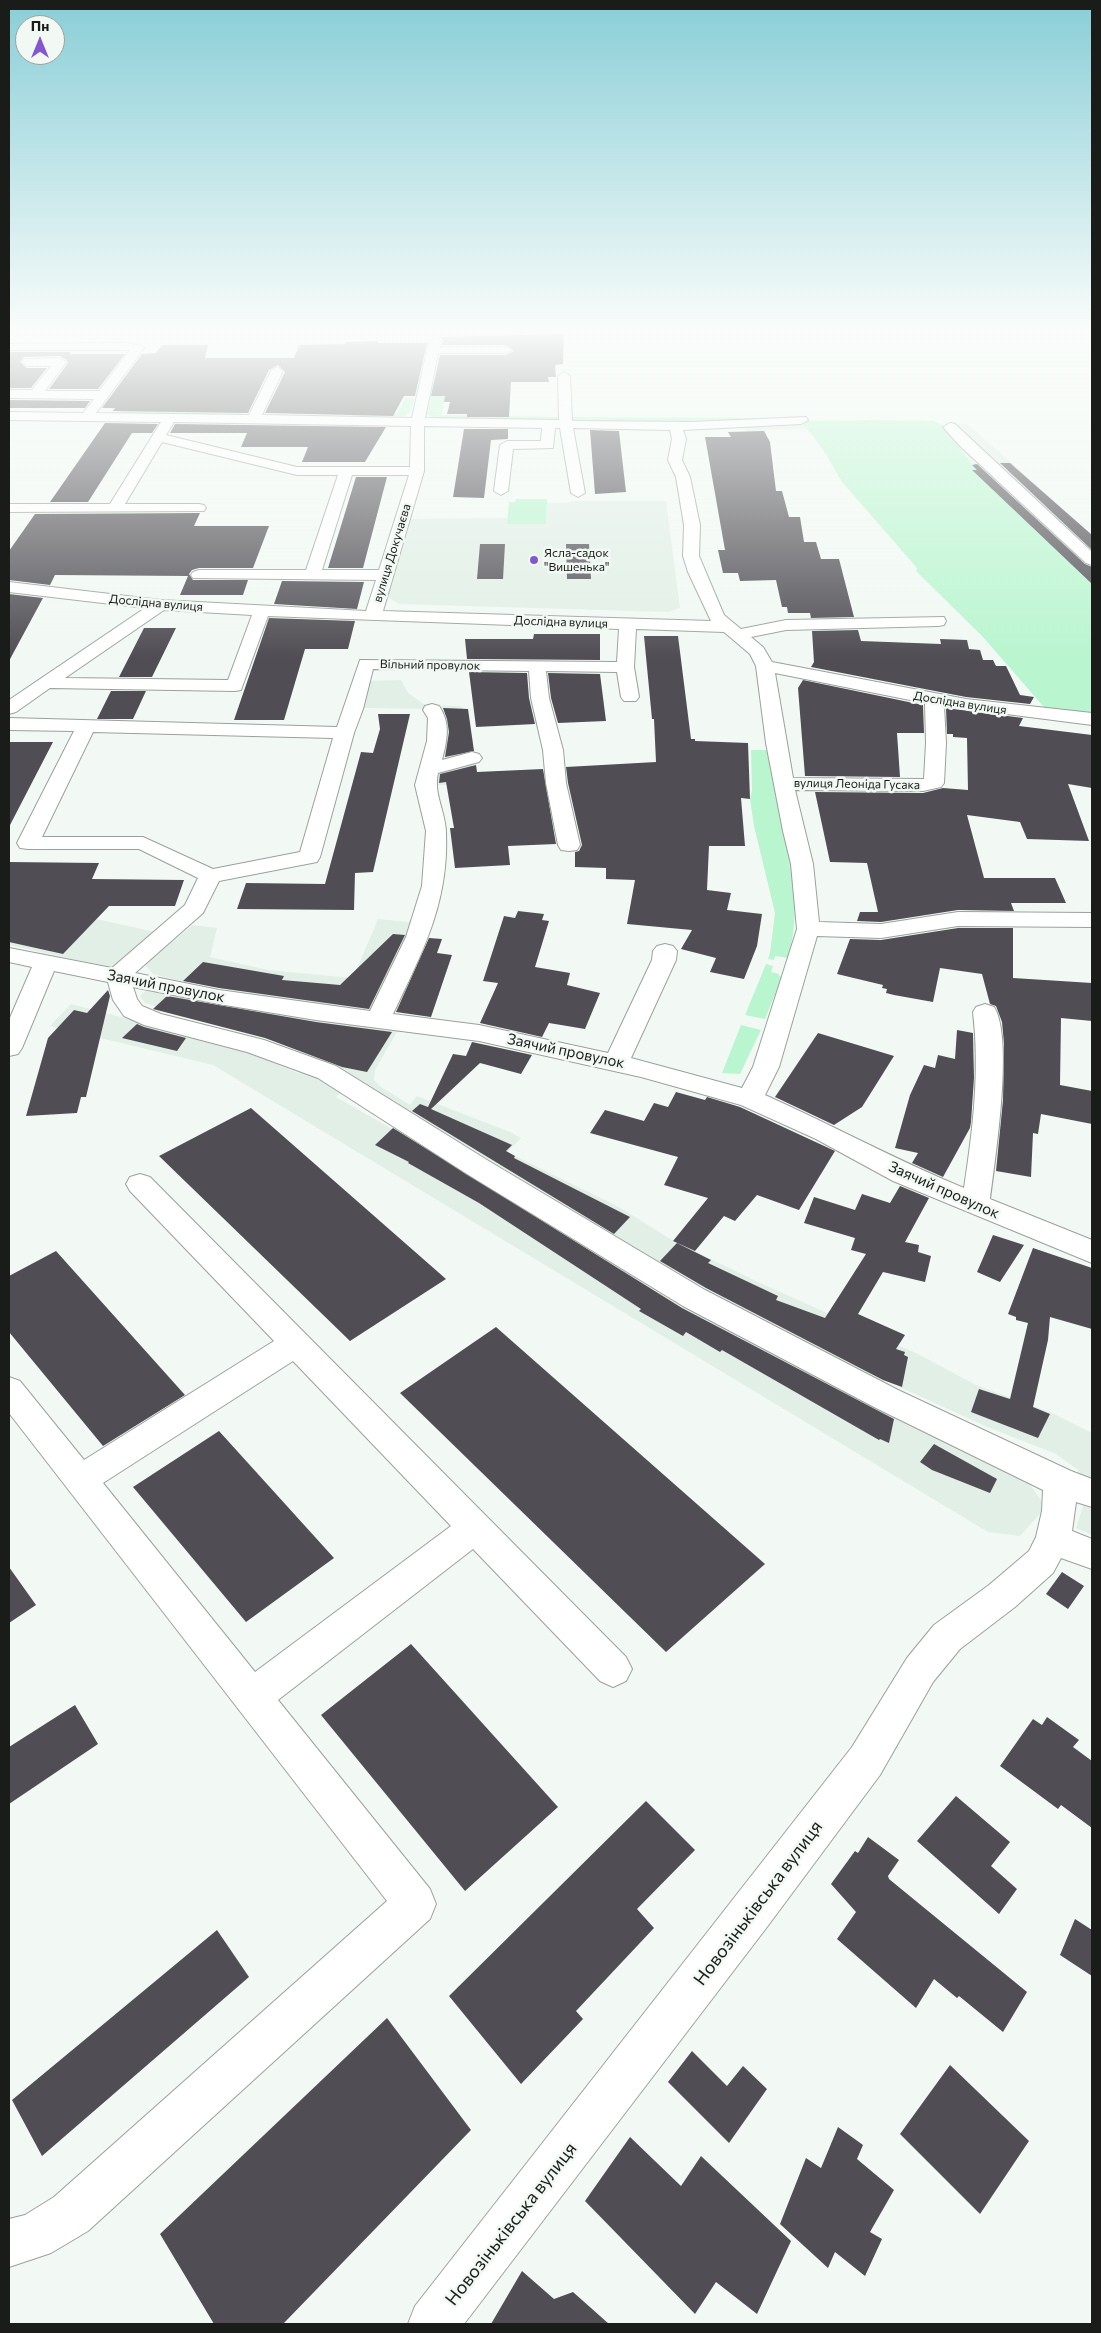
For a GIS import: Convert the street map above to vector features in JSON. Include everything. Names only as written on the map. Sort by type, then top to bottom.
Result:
[{"type":"street","points":[[115,508],[158,440]]},
{"type":"street","points":[[172,440],[297,471],[417,471]]},
{"type":"street","name":"вулиця Докучаєва","points":[[373,616],[417,471],[418,440]]},
{"type":"street","points":[[501,491],[506,445],[548,445],[548,440]]},
{"type":"street","points":[[569,440],[578,493]]},
{"type":"street","points":[[679,440],[675,460],[682,471],[692,525],[691,559],[707,592],[716,617],[757,651],[765,666]]},
{"type":"street","points":[[964,440],[1092,560]]},
{"type":"street","points":[[312,575],[346,471]]},
{"type":"street","points":[[9,507],[20,492]]},
{"type":"street","points":[[9,507],[199,508]]},
{"type":"street","points":[[199,575],[385,575]]},
{"type":"street","name":"Дослідна вулиця","points":[[9,587],[160,605],[733,631],[786,625],[938,621]]},
{"type":"street","points":[[9,708],[160,605]]},
{"type":"street","points":[[46,683],[235,686],[262,610]]},
{"type":"street","points":[[628,625],[625,668],[630,697]]},
{"type":"street","name":"Вільний провулок","points":[[344,733],[354,709],[366,664],[625,668]]},
{"type":"street","points":[[536,666],[540,698],[553,750],[556,783],[569,845]]},
{"type":"street","name":"Дослідна вулиця","points":[[765,666],[995,710],[1092,720]]},
{"type":"street","name":"вулиця Леоніда Гусака","points":[[750,1099],[766,1067],[808,929],[802,864],[793,831],[776,743],[765,666]]},
{"type":"street","name":"вулиця Леоніда Гусака","points":[[785,784],[930,785],[934,783],[936,743],[934,699]]},
{"type":"street","points":[[378,1021],[418,937],[433,886],[436,840],[434,822],[425,784],[437,741],[437,718],[432,710]]},
{"type":"street","points":[[9,724],[86,726],[344,733],[309,857],[210,876],[143,843],[28,843],[86,726]]},
{"type":"street","points":[[428,770],[472,758]]},
{"type":"street","points":[[210,876],[195,908],[118,976],[125,1000],[133,1011],[153,1020],[255,1046],[327,1072],[477,1167],[694,1298],[887,1398],[1076,1487]]},
{"type":"street","points":[[808,929],[881,931],[958,919],[1092,920]]},
{"type":"street","points":[[616,1062],[664,960],[665,950]]},
{"type":"street","name":"Заячий провулок","points":[[9,955],[219,997],[378,1021],[479,1033],[616,1062],[750,1099],[825,1133],[903,1174],[1092,1252]]},
{"type":"street","points":[[9,1048],[46,962]]},
{"type":"street","points":[[975,1204],[990,1095],[988,1034],[985,1012]]},
{"type":"street","points":[[140,1184],[613,1669]]},
{"type":"street","points":[[80,1480],[295,1344]]},
{"type":"street","points":[[9,1390],[415,1904],[71,2214],[48,2230],[22,2241],[9,2243]]},
{"type":"street","name":"Новозіньківська вулиця","points":[[433,2324],[752,1912],[860,1769],[920,1670],[947,1637],[1002,1596],[1041,1562],[1054,1540],[1060,1511],[1076,1487]]},
{"type":"street","points":[[252,1697],[475,1528]]},
{"type":"street","points":[[1054,1540],[1092,1554]]},
{"type":"shaded area","points":[[954,440],[986,440],[1092,535],[1092,584],[972,470],[977,469]]},
{"type":"shaded area","name":"Ясла-садок \"Вишенька\"","points":[[573,501],[666,501],[680,608],[669,612],[399,604],[384,595],[407,519],[507,518],[507,523],[546,523],[547,503]]},
{"type":"shaded area","points":[[401,680],[408,693],[425,705],[459,706],[463,708],[466,717],[467,735],[472,736],[473,742],[471,785],[433,785],[435,709],[362,708],[368,681]]},
{"type":"shaded area","points":[[9,900],[160,933],[119,968],[76,960],[9,945]]},
{"type":"shaded area","points":[[378,919],[418,923],[375,1011],[326,1008],[172,979],[153,974],[146,966],[148,962],[193,925],[217,928],[210,957],[268,970],[353,978]]},
{"type":"shaded area","points":[[148,988],[398,1030],[375,1070],[374,1080],[381,1087],[410,1105],[417,1096],[510,1132],[521,1138],[507,1152],[619,1207],[672,1240],[758,1282],[918,1354],[976,1385],[1052,1413],[1092,1433],[1092,1535],[1076,1528],[1084,1503],[1078,1470],[1056,1454],[985,1426],[740,1314],[325,1058],[279,1039],[187,1017],[145,1003],[140,996]]},
{"type":"shaded area","points":[[71,1004],[239,1048],[298,1073],[303,1070],[320,1078],[341,1093],[336,1097],[517,1200],[998,1465],[1030,1485],[1046,1507],[1020,1536],[988,1532],[213,1065],[50,1026]]},
{"type":"green space","points":[[815,440],[954,440],[977,470],[973,471],[1092,584],[1092,713],[1043,710],[1043,706],[983,637],[916,571],[917,568],[842,482]]},
{"type":"green space","points":[[516,499],[547,499],[546,524],[507,524],[509,502],[515,502]]},
{"type":"green space","points":[[751,750],[768,750],[790,853],[795,905],[788,958],[775,956],[774,960],[768,959],[775,913],[754,826],[750,799],[752,790]]},
{"type":"green space","points":[[766,964],[773,966],[771,972],[782,977],[765,1019],[745,1015]]},
{"type":"green space","points":[[741,1025],[761,1030],[740,1074],[722,1073]]},
{"type":"building","points":[[93,440],[128,440],[88,502],[50,502]]},
{"type":"building","points":[[244,440],[378,440],[365,462],[302,462],[308,447],[241,447]]},
{"type":"building","points":[[462,440],[493,440],[491,440],[484,498],[453,497]]},
{"type":"building","points":[[591,440],[620,440],[626,492],[595,494]]},
{"type":"building","points":[[706,440],[769,440],[776,491],[782,491],[789,517],[800,517],[804,542],[816,542],[821,559],[839,559],[854,617],[811,618],[810,613],[788,613],[787,607],[782,607],[776,580],[740,581],[738,573],[723,573],[718,550],[725,550]]},
{"type":"building","points":[[1000,463],[1010,463],[1092,535],[1092,550]]},
{"type":"building","points":[[977,464],[1085,564],[1092,567],[1092,584],[972,470],[977,470],[972,465]]},
{"type":"building","points":[[356,477],[387,477],[363,568],[328,568]]},
{"type":"building","points":[[200,513],[194,526],[269,526],[253,568],[199,568],[192,570],[189,574],[193,580],[248,580],[243,595],[180,595],[188,576],[55,575],[50,585],[9,580],[9,551],[35,514]]},
{"type":"building","points":[[480,544],[505,544],[503,579],[477,579]]},
{"type":"building","points":[[566,544],[589,544],[591,579],[567,579]]},
{"type":"building","points":[[282,581],[364,582],[357,609],[274,604]]},
{"type":"building","points":[[9,594],[43,598],[9,661]]},
{"type":"building","points":[[269,618],[355,621],[348,649],[305,649],[284,720],[234,720]]},
{"type":"building","points":[[144,628],[176,628],[152,677],[119,677]]},
{"type":"building","points":[[858,630],[861,641],[941,644],[940,639],[967,640],[969,649],[980,650],[983,660],[993,660],[996,666],[1006,666],[1020,695],[1034,697],[1030,704],[966,697],[811,667],[814,662],[812,631]]},
{"type":"building","points":[[534,634],[600,634],[600,660],[467,659],[465,639],[533,639]]},
{"type":"building","points":[[644,636],[678,636],[691,739],[695,739],[695,741],[748,743],[750,799],[741,798],[745,846],[709,846],[707,890],[731,893],[727,910],[762,914],[757,946],[744,979],[710,972],[716,958],[681,949],[692,930],[627,924],[635,880],[606,879],[606,868],[575,867],[575,852],[579,851],[582,845],[566,767],[656,762],[654,719],[652,719]]},
{"type":"building","points":[[469,672],[527,673],[529,698],[535,724],[476,727]]},
{"type":"building","points":[[548,673],[600,674],[606,721],[558,723],[551,698]]},
{"type":"building","points":[[803,680],[923,705],[924,733],[897,733],[900,777],[805,776],[798,688]]},
{"type":"building","points":[[111,691],[146,691],[133,719],[97,719]]},
{"type":"building","points":[[443,708],[468,709],[474,751],[445,757],[449,732]]},
{"type":"building","points":[[946,708],[1023,718],[1019,726],[1092,735],[1092,788],[1068,784],[1089,841],[1027,839],[1020,822],[967,815],[984,878],[1055,878],[1066,903],[1011,903],[1014,911],[958,910],[881,922],[857,921],[860,912],[878,912],[867,863],[830,862],[815,792],[923,793],[943,788],[968,790],[967,738],[953,737],[953,734],[947,734]]},
{"type":"building","points":[[378,714],[410,714],[373,872],[355,873],[354,910],[237,909],[246,883],[325,884],[361,752],[373,753],[380,729]]},
{"type":"building","points":[[9,742],[53,742],[9,827]]},
{"type":"building","points":[[476,765],[477,772],[543,769],[556,844],[508,846],[510,865],[455,868],[450,828],[454,828],[446,782],[439,783],[440,774]]},
{"type":"building","points":[[9,862],[99,863],[92,879],[184,880],[175,906],[109,906],[63,954],[9,942]]},
{"type":"building","points":[[518,911],[544,914],[542,920],[549,921],[535,967],[570,973],[567,985],[600,993],[585,1029],[549,1023],[542,1037],[480,1023],[498,983],[483,981],[504,916],[515,918]]},
{"type":"building","points":[[958,928],[1013,928],[1013,978],[1092,983],[1092,1021],[1061,1018],[1060,1085],[1092,1091],[1092,1124],[1041,1114],[1038,1134],[1033,1133],[1031,1177],[996,1171],[1003,1100],[1004,1044],[1002,1022],[996,1006],[990,1004],[982,974],[940,968],[933,1002],[886,993],[887,989],[882,988],[883,985],[837,974],[850,939],[881,940]]},
{"type":"building","points":[[393,934],[405,935],[369,1009],[219,988],[183,981],[203,962],[284,976],[282,980],[340,985]]},
{"type":"building","points":[[429,938],[442,939],[437,953],[452,955],[431,1017],[396,1012]]},
{"type":"building","points":[[108,990],[110,996],[86,1097],[81,1097],[77,1113],[26,1116],[48,1038],[74,1010],[87,1013]]},
{"type":"building","points":[[167,996],[316,1022],[392,1032],[367,1072],[342,1067],[265,1038],[153,1009]]},
{"type":"building","points":[[137,1024],[186,1038],[177,1051],[122,1038]]},
{"type":"building","points":[[957,1030],[973,1033],[974,1078],[971,1122],[970,1128],[943,1177],[912,1163],[918,1153],[895,1148],[910,1095],[924,1065],[935,1068],[938,1055],[955,1059]]},
{"type":"building","points":[[818,1033],[894,1056],[862,1107],[834,1125],[775,1097]]},
{"type":"building","points":[[472,1042],[532,1055],[521,1074],[480,1063],[431,1109],[512,1145],[506,1151],[515,1156],[514,1158],[630,1217],[614,1234],[412,1111],[420,1104],[428,1107],[453,1054],[466,1056]]},
{"type":"building","points":[[676,1092],[705,1100],[707,1097],[740,1107],[835,1151],[799,1210],[757,1195],[735,1221],[724,1216],[695,1251],[673,1241],[708,1198],[664,1185],[678,1157],[590,1133],[605,1110],[644,1121],[654,1103],[668,1107]]},
{"type":"building","points":[[251,1108],[446,1279],[350,1341],[159,1156]]},
{"type":"building","points":[[393,1128],[682,1308],[894,1419],[889,1443],[879,1440],[722,1350],[720,1352],[686,1332],[683,1336],[639,1311],[641,1309],[479,1203],[409,1162],[375,1145]]},
{"type":"building","points":[[900,1186],[929,1198],[905,1242],[919,1245],[918,1252],[931,1256],[925,1282],[883,1272],[858,1314],[905,1335],[896,1349],[905,1352],[904,1355],[908,1357],[902,1387],[883,1380],[706,1288],[660,1261],[677,1243],[711,1260],[708,1263],[778,1296],[776,1300],[825,1318],[866,1254],[851,1250],[855,1238],[804,1223],[814,1197],[855,1210],[862,1194],[890,1203]]},
{"type":"building","points":[[993,1235],[1024,1245],[1000,1282],[977,1272]]},
{"type":"building","points":[[1033,1248],[1092,1268],[1092,1329],[1050,1317],[1048,1340],[1033,1407],[1050,1414],[1038,1438],[971,1412],[979,1389],[1010,1399],[1028,1323],[1016,1320],[1016,1317],[1008,1314]]},
{"type":"building","points":[[56,1251],[185,1395],[103,1446],[9,1332],[9,1276]]},
{"type":"building","points":[[496,1327],[765,1564],[666,1652],[400,1393]]},
{"type":"building","points":[[219,1431],[334,1558],[246,1622],[133,1487]]},
{"type":"building","points":[[934,1444],[997,1479],[990,1493],[932,1470],[920,1462]]},
{"type":"building","points":[[9,1567],[36,1605],[9,1623]]},
{"type":"building","points":[[1062,1572],[1084,1586],[1068,1609],[1046,1594]]},
{"type":"building","points":[[411,1644],[558,1807],[465,1891],[321,1715]]},
{"type":"building","points":[[75,1705],[98,1744],[9,1804],[9,1747]]},
{"type":"building","points":[[1047,1717],[1079,1740],[1073,1747],[1092,1761],[1092,1828],[1061,1805],[1058,1809],[1000,1766],[1033,1719],[1042,1725]]},
{"type":"building","points":[[956,1796],[1010,1842],[991,1866],[1017,1889],[999,1914],[917,1841]]},
{"type":"building","points":[[646,1801],[695,1850],[637,1909],[654,1928],[576,2011],[583,2019],[521,2084],[449,1996]]},
{"type":"building","points":[[868,1837],[899,1860],[888,1876],[889,1879],[1027,1992],[1003,2032],[959,1996],[957,1998],[934,1979],[916,2008],[837,1939],[856,1912],[831,1884],[855,1851],[858,1853]]},
{"type":"building","points":[[1075,1919],[1092,1930],[1092,1976],[1060,1955]]},
{"type":"building","points":[[217,1930],[249,1977],[42,2156],[12,2100]]},
{"type":"building","points":[[387,2018],[471,2130],[283,2324],[214,2324],[160,2234]]},
{"type":"building","points":[[692,2051],[727,2086],[743,2066],[767,2089],[729,2143],[668,2082]]},
{"type":"building","points":[[950,2065],[1029,2141],[980,2214],[900,2134]]},
{"type":"building","points":[[838,2127],[863,2145],[857,2159],[894,2190],[870,2232],[882,2239],[865,2276],[835,2252],[828,2268],[780,2224],[806,2158],[821,2168]]},
{"type":"building","points":[[630,2137],[681,2186],[701,2156],[791,2241],[757,2314],[716,2282],[695,2314],[585,2201]]},
{"type":"building","points":[[522,2271],[554,2299],[573,2292],[609,2324],[491,2324]]},
{"type":"place","name":"Ясла-садок \"Вишенька\"","points":[[534,560]]}]
